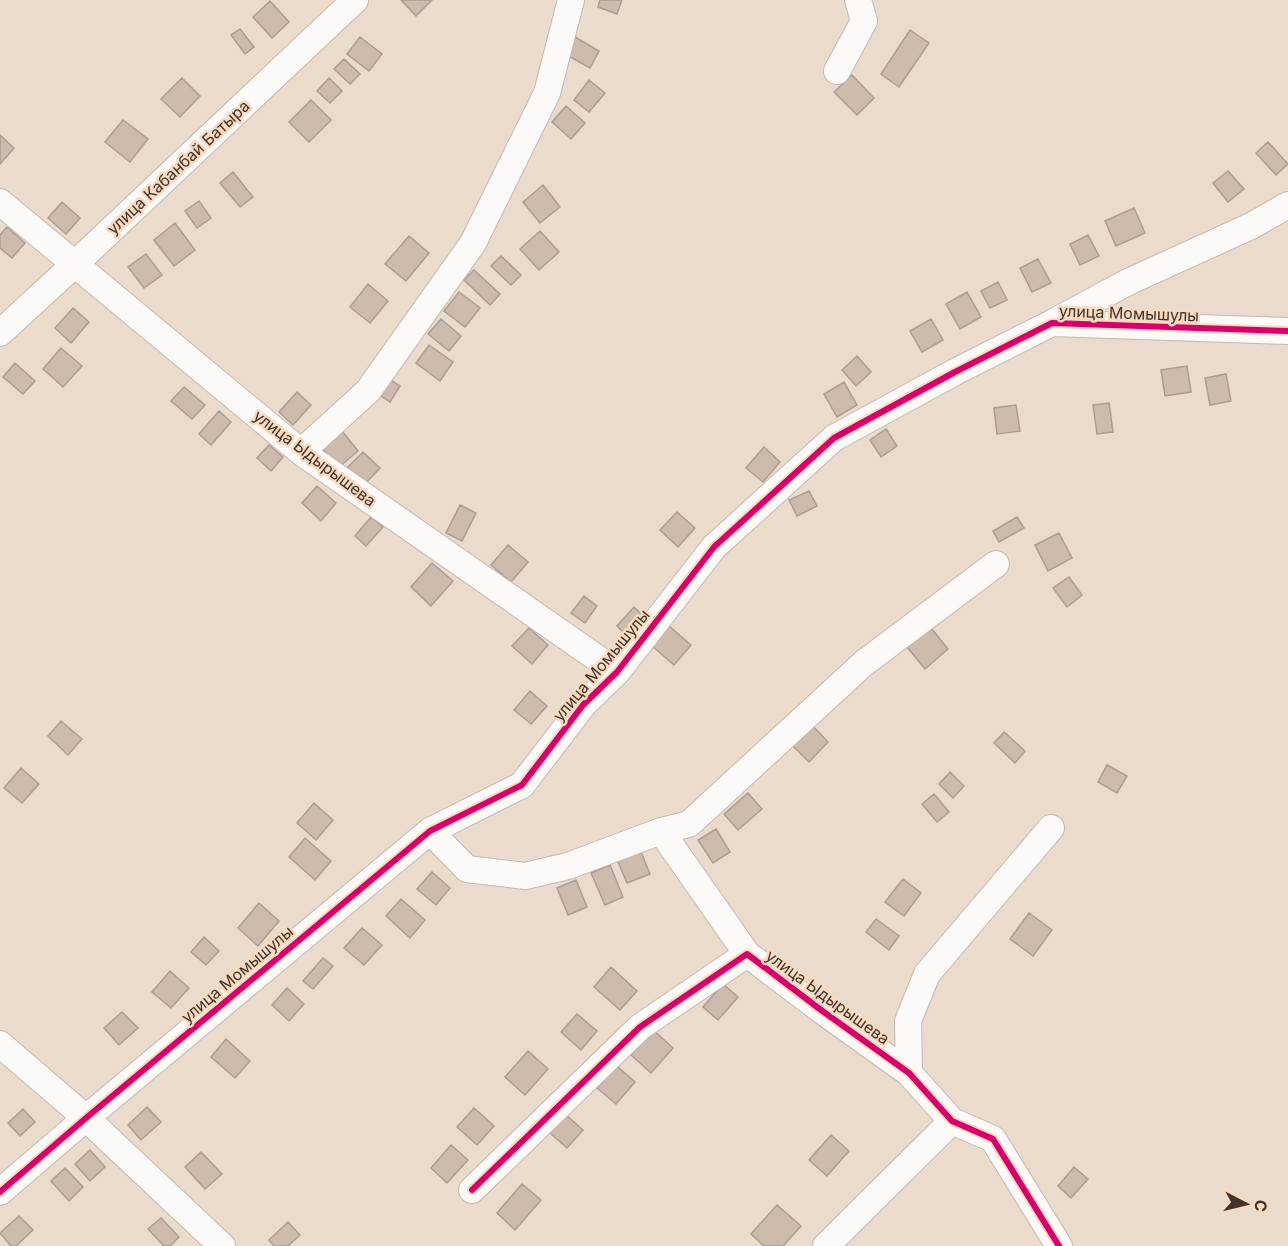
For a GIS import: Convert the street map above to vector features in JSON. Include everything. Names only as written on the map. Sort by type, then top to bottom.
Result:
[{"type":"street","name":"улица Кабанбай Батыра","points":[[0,333],[355,0]]},
{"type":"street","points":[[301,452],[368,391],[473,243],[547,93],[571,0]]},
{"type":"street","points":[[837,71],[864,21],[858,0]]},
{"type":"street","name":"улица Ыдырышева","points":[[0,202],[301,452],[617,672]]},
{"type":"street","name":"улица Момышулы","points":[[0,1192],[430,831],[522,785],[583,705],[617,672],[714,547],[834,438],[1128,282],[1251,226],[1288,205]]},
{"type":"street","name":"улица Момышулы","points":[[1052,322],[1288,332]]},
{"type":"street","points":[[430,831],[467,869],[525,876],[568,866],[661,831],[689,824],[864,663],[996,564]]},
{"type":"street","points":[[909,1073],[908,1021],[927,974],[1051,828]]},
{"type":"street","points":[[661,831],[747,954]]},
{"type":"street","name":"улица Ыдырышева","points":[[472,1190],[640,1027],[747,954],[909,1073],[952,1121],[993,1139],[1059,1246]]},
{"type":"street","points":[[0,1044],[86,1118],[222,1246]]},
{"type":"street","points":[[826,1246],[952,1121]]},
{"type":"building","points":[[401,0],[432,0],[416,16]]},
{"type":"building","points":[[600,0],[622,0],[617,14],[598,7]]},
{"type":"building","points":[[270,1],[289,22],[272,38],[253,17]]},
{"type":"building","points":[[240,29],[254,47],[245,54],[231,35]]},
{"type":"building","points":[[910,30],[929,43],[899,87],[881,74]]},
{"type":"building","points":[[360,37],[382,54],[369,71],[347,54]]},
{"type":"building","points":[[575,37],[599,51],[590,68],[565,54]]},
{"type":"building","points":[[344,59],[360,74],[350,84],[334,69]]},
{"type":"building","points":[[852,75],[874,98],[857,115],[834,92]]},
{"type":"building","points":[[182,78],[200,96],[180,117],[161,99]]},
{"type":"building","points":[[329,78],[342,91],[330,103],[317,91]]},
{"type":"building","points":[[589,80],[605,93],[589,112],[574,100]]},
{"type":"building","points":[[311,100],[331,120],[309,142],[289,122]]},
{"type":"building","points":[[566,106],[585,123],[571,139],[552,122]]},
{"type":"building","points":[[123,120],[148,139],[130,162],[105,142]]},
{"type":"building","points":[[0,135],[14,148],[0,164]]},
{"type":"building","points":[[1268,142],[1288,164],[1276,175],[1256,153]]},
{"type":"building","points":[[1228,171],[1244,189],[1228,202],[1213,183]]},
{"type":"building","points":[[233,172],[253,197],[240,207],[220,183]]},
{"type":"building","points":[[543,185],[560,207],[540,223],[523,202]]},
{"type":"building","points":[[199,201],[211,218],[197,228],[185,211]]},
{"type":"building","points":[[62,202],[80,218],[66,234],[48,218]]},
{"type":"building","points":[[1134,208],[1145,233],[1116,246],[1105,221]]},
{"type":"building","points":[[175,223],[195,250],[174,266],[154,240]]},
{"type":"building","points":[[7,227],[25,243],[12,258],[0,248],[0,235]]},
{"type":"building","points":[[540,231],[559,252],[539,270],[520,249]]},
{"type":"building","points":[[1088,235],[1099,256],[1080,265],[1070,244]]},
{"type":"building","points":[[409,236],[429,253],[406,281],[385,264]]},
{"type":"building","points":[[146,254],[162,275],[144,288],[128,267]]},
{"type":"building","points":[[501,256],[521,275],[511,285],[491,266]]},
{"type":"building","points":[[1038,259],[1051,283],[1032,292],[1020,268]]},
{"type":"building","points":[[474,270],[500,294],[490,305],[464,280]]},
{"type":"building","points":[[998,282],[1007,300],[990,308],[981,291]]},
{"type":"building","points":[[368,284],[388,301],[370,323],[350,307]]},
{"type":"building","points":[[459,292],[480,308],[465,327],[444,311]]},
{"type":"building","points":[[967,292],[981,317],[960,329],[946,304]]},
{"type":"building","points":[[73,308],[89,322],[71,343],[55,328]]},
{"type":"building","points":[[441,319],[461,336],[449,351],[428,334]]},
{"type":"building","points":[[931,319],[943,340],[922,352],[910,331]]},
{"type":"building","points":[[429,345],[453,362],[440,381],[416,363]]},
{"type":"building","points":[[61,348],[82,366],[63,387],[43,369]]},
{"type":"building","points":[[857,356],[871,372],[856,386],[842,370]]},
{"type":"building","points":[[15,363],[35,381],[23,394],[3,377]]},
{"type":"building","points":[[1187,366],[1191,392],[1165,396],[1161,370]]},
{"type":"building","points":[[1226,374],[1231,401],[1210,405],[1205,378]]},
{"type":"building","points":[[387,378],[400,386],[390,402],[378,394]]},
{"type":"building","points":[[844,382],[857,405],[837,417],[824,394]]},
{"type":"building","points":[[184,387],[205,405],[192,419],[171,401]]},
{"type":"building","points":[[297,392],[311,405],[293,425],[279,412]]},
{"type":"building","points":[[1109,403],[1113,432],[1097,434],[1093,405]]},
{"type":"building","points":[[1016,405],[1020,431],[997,434],[994,408]]},
{"type":"building","points":[[219,411],[231,422],[211,445],[199,434]]},
{"type":"building","points":[[886,429],[897,446],[881,457],[870,440]]},
{"type":"building","points":[[342,431],[358,451],[338,468],[322,448]]},
{"type":"building","points":[[269,445],[283,457],[271,471],[257,458]]},
{"type":"building","points":[[764,447],[780,462],[763,482],[746,468]]},
{"type":"building","points":[[363,452],[380,468],[362,487],[345,470]]},
{"type":"building","points":[[317,486],[336,503],[321,521],[302,503]]},
{"type":"building","points":[[809,491],[817,506],[797,516],[789,500]]},
{"type":"building","points":[[460,505],[476,513],[462,541],[446,533]]},
{"type":"building","points":[[677,512],[695,528],[678,547],[660,530]]},
{"type":"building","points":[[371,517],[383,527],[366,546],[355,536]]},
{"type":"building","points":[[1017,517],[1024,528],[999,542],[993,531]]},
{"type":"building","points":[[1059,533],[1072,558],[1048,571],[1035,545]]},
{"type":"building","points":[[508,545],[528,562],[511,582],[491,565]]},
{"type":"building","points":[[432,563],[453,581],[431,606],[411,587]]},
{"type":"building","points":[[1069,577],[1082,595],[1067,607],[1053,588]]},
{"type":"building","points":[[584,596],[597,606],[585,623],[571,613]]},
{"type":"building","points":[[634,607],[641,614],[624,633],[617,626]]},
{"type":"building","points":[[668,625],[691,645],[674,665],[651,645]]},
{"type":"building","points":[[529,628],[548,645],[532,664],[512,646]]},
{"type":"building","points":[[931,628],[948,649],[925,669],[907,647]]},
{"type":"building","points":[[530,691],[547,706],[531,724],[514,710]]},
{"type":"building","points":[[61,721],[82,739],[68,755],[48,736]]},
{"type":"building","points":[[810,723],[828,742],[809,762],[790,743]]},
{"type":"building","points":[[1004,732],[1025,751],[1015,763],[994,743]]},
{"type":"building","points":[[1107,765],[1127,776],[1117,793],[1098,782]]},
{"type":"building","points":[[21,768],[39,784],[22,803],[4,788]]},
{"type":"building","points":[[950,772],[964,786],[953,798],[939,784]]},
{"type":"building","points":[[748,793],[762,809],[738,830],[724,814]]},
{"type":"building","points":[[934,794],[949,812],[937,822],[922,804]]},
{"type":"building","points":[[314,803],[333,820],[316,840],[297,823]]},
{"type":"building","points":[[716,829],[730,852],[713,863],[698,840]]},
{"type":"building","points":[[305,838],[331,861],[315,880],[289,857]]},
{"type":"building","points":[[639,847],[650,874],[627,883],[616,857]]},
{"type":"building","points":[[610,865],[623,897],[605,905],[591,873]]},
{"type":"building","points":[[432,872],[450,888],[436,905],[417,889]]},
{"type":"building","points":[[903,879],[921,893],[904,916],[885,902]]},
{"type":"building","points":[[576,880],[587,907],[568,915],[557,888]]},
{"type":"building","points":[[401,899],[425,920],[410,938],[386,916]]},
{"type":"building","points":[[259,903],[279,921],[258,946],[238,928]]},
{"type":"building","points":[[1029,913],[1052,930],[1033,956],[1010,939]]},
{"type":"building","points":[[876,919],[899,936],[889,950],[866,932]]},
{"type":"building","points":[[362,928],[382,945],[364,965],[344,948]]},
{"type":"building","points":[[204,937],[219,951],[206,965],[191,952]]},
{"type":"building","points":[[323,958],[333,966],[313,989],[303,981]]},
{"type":"building","points":[[611,967],[637,991],[620,1010],[594,987]]},
{"type":"building","points":[[170,971],[189,988],[171,1008],[152,992]]},
{"type":"building","points":[[723,984],[738,997],[718,1020],[703,1007]]},
{"type":"building","points":[[287,988],[304,1004],[289,1021],[272,1005]]},
{"type":"building","points":[[122,1012],[138,1028],[119,1045],[104,1028]]},
{"type":"building","points":[[577,1014],[597,1031],[581,1050],[561,1032]]},
{"type":"building","points":[[653,1030],[673,1048],[651,1073],[631,1055]]},
{"type":"building","points":[[226,1039],[250,1061],[235,1078],[211,1057]]},
{"type":"building","points":[[528,1051],[548,1069],[525,1095],[505,1077]]},
{"type":"building","points":[[617,1066],[635,1082],[616,1104],[597,1088]]},
{"type":"building","points":[[147,1107],[161,1122],[141,1140],[128,1125]]},
{"type":"building","points":[[474,1108],[494,1126],[477,1145],[457,1127]]},
{"type":"building","points":[[23,1109],[35,1122],[20,1136],[8,1123]]},
{"type":"building","points":[[565,1114],[583,1130],[567,1148],[549,1132]]},
{"type":"building","points":[[831,1135],[849,1151],[827,1176],[809,1160]]},
{"type":"building","points":[[451,1145],[468,1160],[447,1183],[431,1168]]},
{"type":"building","points":[[90,1150],[105,1167],[90,1181],[75,1164]]},
{"type":"building","points":[[201,1152],[222,1174],[205,1189],[185,1167]]},
{"type":"building","points":[[1074,1167],[1088,1179],[1071,1198],[1058,1186]]},
{"type":"building","points":[[65,1168],[83,1187],[69,1201],[51,1181]]},
{"type":"building","points":[[522,1184],[541,1200],[515,1230],[497,1213]]},
{"type":"building","points":[[777,1205],[801,1226],[783,1246],[764,1246],[751,1234]]},
{"type":"building","points":[[19,1216],[33,1230],[16,1246],[11,1246],[0,1233]]},
{"type":"building","points":[[161,1218],[179,1237],[170,1246],[164,1246],[148,1229]]},
{"type":"building","points":[[288,1222],[300,1235],[288,1246],[274,1246],[269,1240]]},
{"type":"cycle path","points":[[0,1192],[430,831],[522,785],[583,705],[617,672],[714,547],[834,438],[955,372],[1052,323],[1288,331]]},
{"type":"cycle path","points":[[472,1190],[640,1027],[747,954],[909,1073],[952,1121],[993,1139],[1059,1246]]}]
